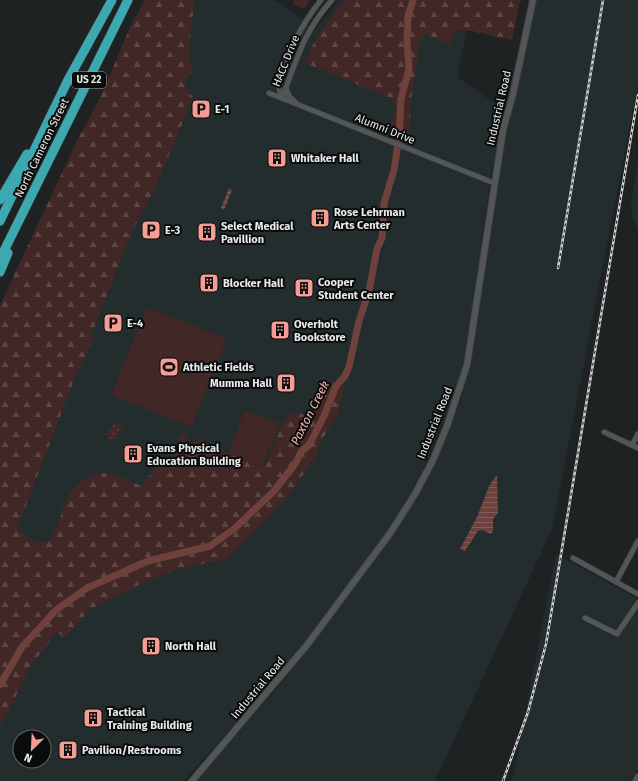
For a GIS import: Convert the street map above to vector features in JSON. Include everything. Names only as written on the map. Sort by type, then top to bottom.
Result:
[{"type":"highway","name":"North Cameron Street","points":[[58,101],[112,0]]},
{"type":"highway","name":"North Cameron Street","points":[[21,220],[128,0]]},
{"type":"highway","points":[[0,200],[58,101]]},
{"type":"highway","name":"US 22","points":[[0,221],[58,101]]},
{"type":"highway","points":[[0,272],[21,220]]},
{"type":"highway","name":"US 22","points":[[0,259],[21,220]]},
{"type":"street","name":"HACC Drive","points":[[282,98],[278,86],[296,38],[321,0]]},
{"type":"street","name":"HACC Drive","points":[[282,98],[303,42],[315,22],[332,0]]},
{"type":"street","name":"Industrial Road","points":[[192,781],[320,627],[391,532],[415,494],[447,426],[467,365],[494,183],[504,130],[514,94],[533,0]]},
{"type":"street","name":"Alumni Drive","points":[[278,86],[269,93],[494,183]]},
{"type":"street","points":[[286,88],[289,96],[298,105]]},
{"type":"street","points":[[604,432],[638,448]]},
{"type":"street","points":[[632,445],[638,434]]},
{"type":"street","points":[[616,582],[638,541]]},
{"type":"street","points":[[573,558],[638,594]]},
{"type":"street","points":[[585,618],[617,634],[638,603]]},
{"type":"street","points":[[636,781],[638,777]]},
{"type":"shaded area","points":[[153,0],[271,0],[280,3],[315,30],[339,0],[520,0],[512,40],[467,30],[457,77],[506,111],[491,173],[465,357],[455,391],[420,477],[388,532],[354,579],[280,673],[184,781],[0,781],[0,353]]},
{"type":"shaded area","points":[[536,0],[638,0],[638,83],[552,529],[435,781],[197,781],[278,687],[383,549],[430,473],[446,438],[461,399],[470,365],[505,139]]},
{"type":"shaded area","points":[[638,162],[638,231],[632,216],[631,203]]},
{"type":"shaded area","points":[[229,188],[232,190],[224,210],[221,208]]},
{"type":"shaded area","points":[[497,475],[498,513],[493,519],[493,531],[491,534],[482,530],[478,531],[465,551],[460,549],[477,517],[490,484]]},
{"type":"shaded area","points":[[556,554],[638,599],[638,768],[630,781],[511,781],[514,773]]},
{"type":"green space","points":[[145,0],[195,0],[190,46],[193,71],[185,80],[185,88],[193,97],[154,191],[132,231],[92,334],[93,340],[75,378],[18,526],[20,530],[28,538],[34,541],[44,542],[48,540],[57,527],[64,504],[72,490],[79,484],[102,473],[110,473],[142,486],[157,465],[171,459],[178,450],[198,438],[212,446],[220,447],[225,452],[264,468],[283,424],[290,415],[302,414],[306,417],[312,415],[320,405],[320,401],[324,398],[332,382],[345,387],[340,401],[339,411],[319,445],[318,452],[310,465],[284,501],[227,559],[182,568],[146,581],[91,609],[64,638],[57,632],[29,668],[5,719],[0,725],[0,305],[76,143],[101,96],[130,27]]},
{"type":"green space","points":[[294,0],[310,0],[305,8],[300,8],[293,4]]},
{"type":"green space","points":[[346,0],[520,0],[512,40],[467,30],[454,31],[450,44],[426,34],[420,41],[411,101],[410,131],[406,136],[404,144],[390,138],[395,107],[395,103],[392,102],[393,99],[305,63],[322,30],[333,14]]},
{"type":"green space","name":"Athletic Fields","points":[[149,308],[225,338],[226,341],[192,425],[189,426],[113,396],[112,393],[146,309]]},
{"type":"green space","points":[[245,410],[280,424],[262,467],[228,453]]},
{"type":"green space","points":[[114,424],[122,426],[116,439],[110,440],[106,435]]},
{"type":"green space","points":[[181,432],[188,435],[183,447],[176,444]]},
{"type":"waterway","name":"Paxton Creek","points":[[0,685],[22,647],[56,610],[87,588],[148,561],[210,546],[234,529],[274,491],[295,464],[301,452],[309,445],[324,416],[336,386],[345,376],[349,367],[359,321],[369,291],[377,249],[382,238],[384,203],[394,170],[399,138],[401,99],[409,69],[407,41],[408,16],[413,0]]},
{"type":"railway","points":[[558,268],[603,0]]},
{"type":"railway","points":[[503,781],[528,712],[546,644],[638,95]]},
{"type":"place","name":"E-1","points":[[201,109]]},
{"type":"place","name":"Whitaker Hall","points":[[277,158]]},
{"type":"place","name":"Rose Lehrman Arts Center","points":[[320,218]]},
{"type":"place","name":"E-3","points":[[151,230]]},
{"type":"place","name":"Select Medical Pavillion","points":[[207,232]]},
{"type":"place","name":"Blocker Hall","points":[[209,283]]},
{"type":"place","name":"Cooper Student Center","points":[[304,288]]},
{"type":"place","name":"E-4","points":[[113,323]]},
{"type":"place","name":"Overholt Bookstore","points":[[280,330]]},
{"type":"place","name":"Athletic Fields","points":[[169,367]]},
{"type":"place","name":"Mumma Hall","points":[[286,383]]},
{"type":"place","name":"Evans Physical Education Building","points":[[133,454]]},
{"type":"place","name":"North Hall","points":[[151,646]]},
{"type":"place","name":"Tactical Training Building","points":[[93,718]]},
{"type":"place","name":"Pavilion/Restrooms","points":[[68,750]]}]
